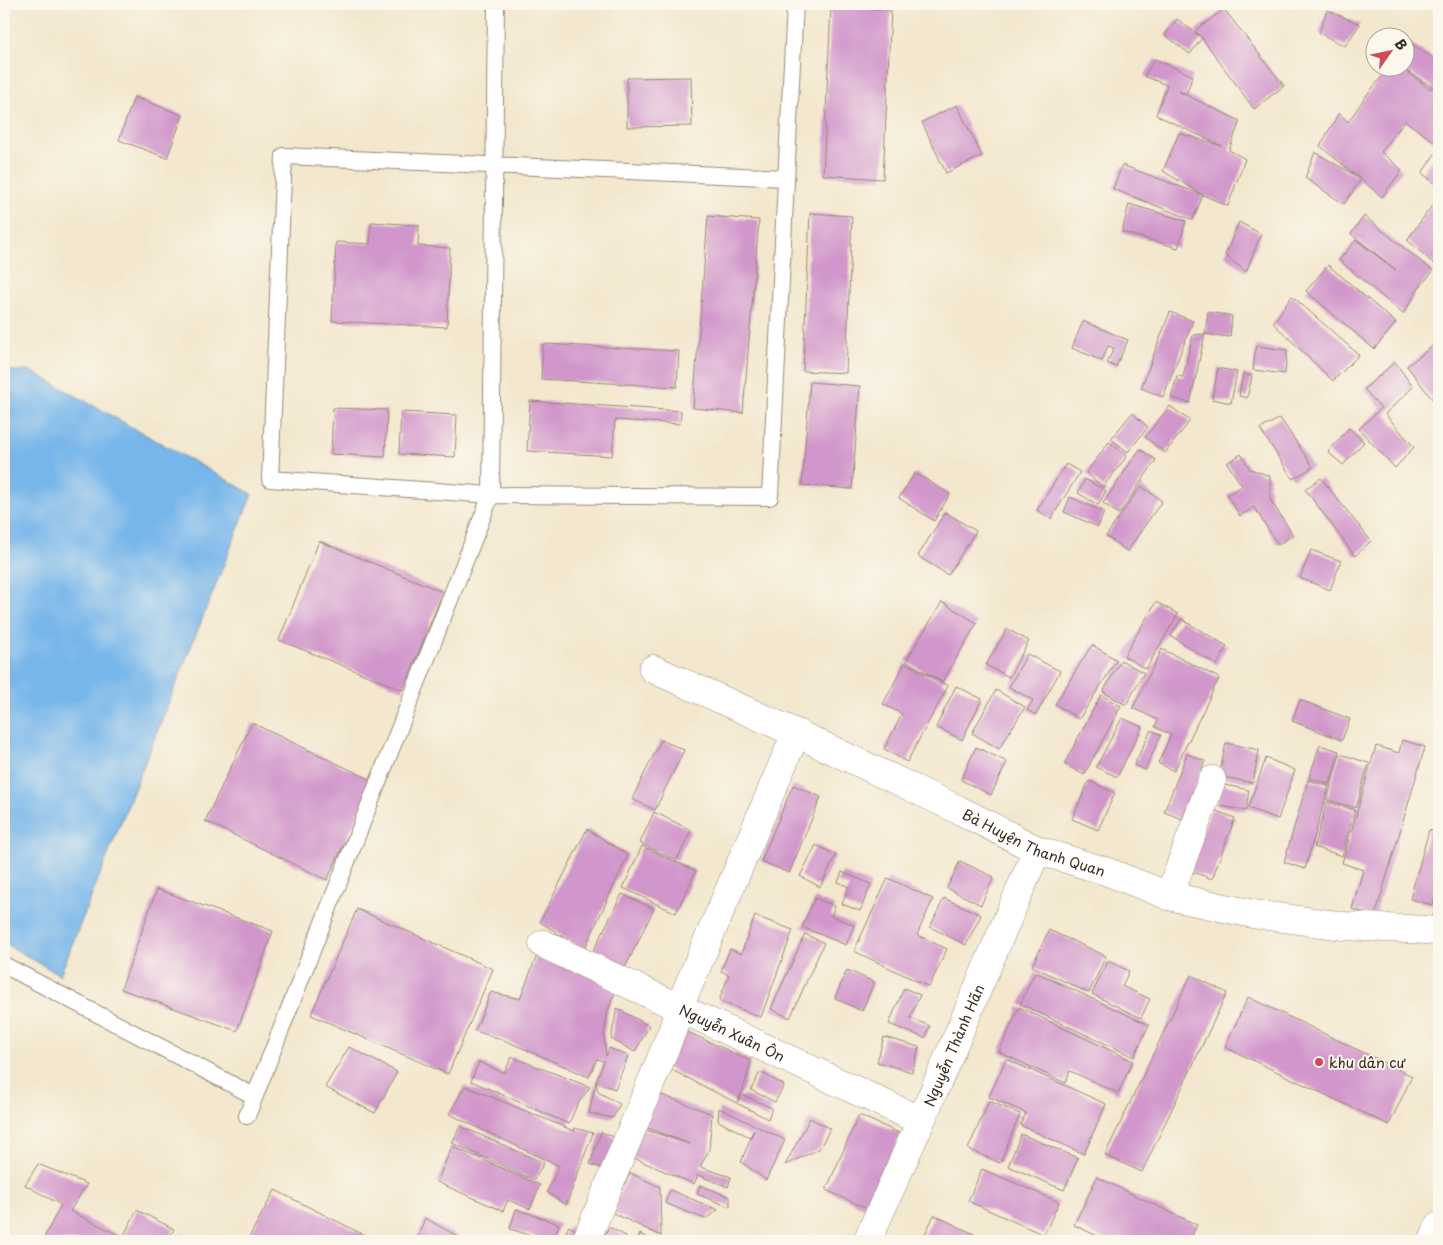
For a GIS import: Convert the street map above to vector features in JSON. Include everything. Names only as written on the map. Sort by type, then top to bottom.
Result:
[{"type":"street","name":"Bà Huyện Thanh Quan","points":[[653,669],[796,733],[959,810],[1037,850],[1108,872],[1169,896],[1262,916],[1344,926],[1439,932]]},
{"type":"street","points":[[586,1241],[673,1029],[679,1008],[796,733]]},
{"type":"street","points":[[1169,896],[1212,780]]},
{"type":"street","name":"Nguyễn Thành Hãn","points":[[867,1241],[921,1122],[1037,850]]},
{"type":"street","name":"Nguyễn Xuân Ôn","points":[[543,944],[921,1122]]},
{"type":"street","points":[[1433,1241],[1439,1226]]},
{"type":"lane","points":[[247,1116],[491,495],[496,4]]},
{"type":"lane","points":[[786,178],[284,156],[270,479],[491,495],[770,497],[795,4]]},
{"type":"lane","points":[[4,965],[254,1096]]},
{"type":"water","points":[[4,371],[31,371],[252,494],[60,975],[4,943]]},
{"type":"building","points":[[773,4],[773,7],[730,5]]},
{"type":"building","points":[[831,6],[891,10],[883,179],[823,175]]},
{"type":"building","points":[[1224,9],[1284,86],[1254,109],[1195,31]]},
{"type":"building","points":[[1327,10],[1360,24],[1345,46],[1319,33]]},
{"type":"building","points":[[1177,19],[1202,38],[1190,54],[1165,35]]},
{"type":"building","points":[[1416,47],[1439,62],[1439,136],[1435,142],[1405,121],[1381,152],[1402,170],[1382,197],[1320,146],[1339,113],[1348,122],[1381,78],[1415,78],[1431,89],[1433,87],[1416,77]]},
{"type":"building","points":[[1155,59],[1193,76],[1186,94],[1178,91],[1240,121],[1229,150],[1245,159],[1228,206],[1203,195],[1163,171],[1179,133],[1222,146],[1156,115],[1167,85],[1144,76]]},
{"type":"building","points":[[691,77],[692,126],[627,127],[627,78]]},
{"type":"building","points":[[134,97],[183,115],[167,158],[119,140]]},
{"type":"building","points":[[957,105],[982,156],[946,173],[922,122]]},
{"type":"building","points":[[1439,148],[1439,187],[1422,173]]},
{"type":"building","points":[[1315,152],[1361,179],[1344,204],[1305,178]]},
{"type":"building","points":[[1122,165],[1203,195],[1193,220],[1113,189]]},
{"type":"building","points":[[1437,199],[1439,202],[1439,268],[1407,240]]},
{"type":"building","points":[[1129,204],[1186,221],[1178,248],[1122,232]]},
{"type":"building","points":[[810,213],[852,216],[846,373],[803,371]]},
{"type":"building","points":[[708,216],[759,220],[743,413],[693,408]]},
{"type":"building","points":[[1364,216],[1433,271],[1419,288],[1403,314],[1339,260],[1356,240],[1396,270],[1351,234]]},
{"type":"building","points":[[371,222],[419,225],[418,246],[450,248],[447,327],[332,321],[336,242],[370,244]]},
{"type":"building","points":[[1239,222],[1261,234],[1246,272],[1225,255]]},
{"type":"building","points":[[1328,265],[1396,323],[1374,349],[1306,291]]},
{"type":"building","points":[[1292,296],[1359,355],[1333,381],[1273,323]]},
{"type":"building","points":[[1170,312],[1193,321],[1163,397],[1141,388]]},
{"type":"building","points":[[1208,312],[1232,316],[1230,337],[1205,334]]},
{"type":"building","points":[[1083,321],[1128,340],[1116,367],[1107,363],[1114,348],[1108,346],[1102,361],[1072,348]]},
{"type":"building","points":[[1205,334],[1190,403],[1171,398],[1177,376],[1183,377],[1193,335]]},
{"type":"building","points":[[1439,341],[1439,408],[1407,366]]},
{"type":"building","points":[[543,344],[679,351],[677,387],[541,379]]},
{"type":"building","points":[[1256,346],[1287,350],[1285,374],[1253,370]]},
{"type":"building","points":[[1395,362],[1413,387],[1385,414],[1414,447],[1395,468],[1359,429],[1381,408],[1364,389]]},
{"type":"building","points":[[1218,368],[1237,372],[1231,403],[1212,399]]},
{"type":"building","points":[[1243,374],[1252,376],[1247,398],[1239,396]]},
{"type":"building","points":[[810,382],[860,386],[852,489],[802,485]]},
{"type":"building","points":[[530,401],[681,411],[680,424],[615,420],[612,456],[527,451]]},
{"type":"building","points":[[1170,406],[1190,421],[1165,453],[1145,437]]},
{"type":"building","points":[[333,408],[387,410],[385,457],[331,454]]},
{"type":"building","points":[[401,412],[457,415],[455,457],[399,454]]},
{"type":"building","points":[[1132,413],[1148,427],[1128,452],[1111,439]]},
{"type":"building","points":[[1280,418],[1313,467],[1293,479],[1260,429]]},
{"type":"building","points":[[1349,428],[1364,442],[1343,465],[1328,452]]},
{"type":"building","points":[[1109,442],[1127,456],[1103,487],[1086,473]]},
{"type":"building","points":[[1140,449],[1156,460],[1119,514],[1103,503]]},
{"type":"building","points":[[1241,454],[1250,469],[1270,476],[1270,499],[1293,535],[1278,545],[1254,507],[1240,516],[1227,495],[1242,486],[1227,463]]},
{"type":"building","points":[[1066,464],[1080,472],[1051,519],[1037,510]]},
{"type":"building","points":[[915,473],[950,494],[934,521],[899,498]]},
{"type":"building","points":[[1321,478],[1371,541],[1355,556],[1305,489]]},
{"type":"building","points":[[1085,479],[1106,491],[1098,505],[1078,493]]},
{"type":"building","points":[[1141,486],[1162,501],[1127,551],[1106,536]]},
{"type":"building","points":[[1070,497],[1104,512],[1098,527],[1064,512]]},
{"type":"building","points":[[945,512],[976,531],[948,575],[918,556]]},
{"type":"building","points":[[319,541],[443,592],[403,690],[279,640]]},
{"type":"building","points":[[1311,550],[1341,561],[1330,590],[1300,578]]},
{"type":"building","points":[[942,602],[977,623],[942,682],[906,661]]},
{"type":"building","points":[[1156,602],[1178,614],[1146,669],[1124,656]]},
{"type":"building","points":[[1181,619],[1227,646],[1217,665],[1171,636]]},
{"type":"building","points":[[1007,629],[1029,641],[1009,677],[986,665]]},
{"type":"building","points":[[1092,645],[1117,660],[1079,719],[1055,704]]},
{"type":"building","points":[[1162,649],[1219,678],[1174,771],[1158,763],[1171,735],[1155,727],[1158,720],[1133,708]]},
{"type":"building","points":[[1027,654],[1060,671],[1036,715],[1027,710],[1033,700],[1009,687]]},
{"type":"building","points":[[1121,660],[1144,673],[1126,705],[1103,692]]},
{"type":"building","points":[[905,663],[948,686],[907,762],[884,749],[902,714],[883,704]]},
{"type":"building","points":[[956,686],[982,699],[962,740],[936,727]]},
{"type":"building","points":[[996,690],[1025,707],[999,749],[972,733]]},
{"type":"building","points":[[1101,695],[1121,706],[1084,775],[1064,764]]},
{"type":"building","points":[[1300,700],[1350,719],[1342,740],[1292,721]]},
{"type":"building","points":[[1122,718],[1142,727],[1117,777],[1096,767]]},
{"type":"building","points":[[252,723],[374,781],[327,880],[205,821]]},
{"type":"building","points":[[1151,730],[1161,735],[1145,770],[1134,765]]},
{"type":"building","points":[[661,740],[684,750],[655,810],[632,799]]},
{"type":"building","points":[[1402,740],[1425,747],[1375,916],[1352,909],[1363,870],[1342,863],[1376,746],[1399,753]]},
{"type":"building","points":[[1226,743],[1259,750],[1253,783],[1219,776]]},
{"type":"building","points":[[1320,745],[1339,751],[1330,784],[1309,778]]},
{"type":"building","points":[[976,747],[1007,762],[991,795],[961,780]]},
{"type":"building","points":[[1187,754],[1205,761],[1182,819],[1164,812]]},
{"type":"building","points":[[1340,754],[1369,763],[1356,808],[1327,800]]},
{"type":"building","points":[[1266,758],[1295,770],[1278,819],[1248,808]]},
{"type":"building","points":[[1308,780],[1329,786],[1305,869],[1284,862]]},
{"type":"building","points":[[1089,781],[1115,793],[1098,830],[1072,819]]},
{"type":"building","points":[[1220,784],[1249,790],[1246,811],[1216,805]]},
{"type":"building","points":[[793,785],[821,797],[789,873],[761,861]]},
{"type":"building","points":[[1327,802],[1355,810],[1342,856],[1314,847]]},
{"type":"building","points":[[1211,809],[1235,818],[1212,879],[1188,870]]},
{"type":"building","points":[[654,812],[691,830],[677,860],[640,843]]},
{"type":"building","points":[[587,829],[628,855],[584,950],[540,922]]},
{"type":"building","points":[[1429,830],[1439,833],[1439,883],[1433,905],[1410,899]]},
{"type":"building","points":[[816,845],[836,855],[820,887],[800,876]]},
{"type":"building","points":[[642,846],[696,871],[676,913],[623,888]]},
{"type":"building","points":[[960,861],[994,877],[981,905],[947,888]]},
{"type":"building","points":[[842,872],[871,884],[860,911],[842,904],[849,887],[838,882]]},
{"type":"building","points":[[888,878],[933,899],[917,935],[947,949],[929,987],[854,951]]},
{"type":"building","points":[[157,889],[273,931],[237,1031],[121,989]]},
{"type":"building","points":[[622,894],[654,909],[621,976],[589,959]]},
{"type":"building","points":[[1439,896],[1439,921],[1432,920]]},
{"type":"building","points":[[815,898],[835,906],[831,916],[854,925],[846,945],[802,927]]},
{"type":"building","points":[[944,898],[981,915],[966,945],[930,927]]},
{"type":"building","points":[[357,909],[493,969],[448,1074],[311,1015]]},
{"type":"building","points":[[755,916],[793,930],[761,1017],[719,1001],[729,975],[721,971],[730,949],[741,954]]},
{"type":"building","points":[[1049,930],[1106,956],[1089,993],[1032,966]]},
{"type":"building","points":[[805,934],[824,943],[790,1018],[771,1009]]},
{"type":"building","points":[[539,950],[618,985],[608,1010],[604,1034],[606,1056],[609,1048],[628,1056],[615,1089],[596,1082],[604,1061],[597,1059],[589,1077],[504,1040],[475,1031],[491,992],[520,999]]},
{"type":"building","points":[[1108,961],[1129,971],[1122,986],[1150,999],[1141,1018],[1092,994]]},
{"type":"building","points":[[847,970],[874,982],[862,1011],[835,998]]},
{"type":"building","points":[[1035,972],[1149,1025],[1134,1057],[1020,1004]]},
{"type":"building","points":[[1191,975],[1227,993],[1142,1172],[1105,1155]]},
{"type":"building","points":[[904,988],[920,995],[910,1018],[930,1026],[925,1038],[889,1024]]},
{"type":"building","name":"khu dân cư","points":[[1248,997],[1412,1076],[1389,1125],[1225,1047]]},
{"type":"building","points":[[1019,1007],[1133,1061],[1118,1093],[1070,1071],[1065,1083],[999,1052]]},
{"type":"building","points":[[617,1008],[649,1026],[635,1052],[611,1039]]},
{"type":"building","points":[[681,1029],[751,1061],[743,1090],[737,1102],[743,1095],[772,1108],[768,1119],[666,1067]]},
{"type":"building","points":[[884,1037],[919,1047],[912,1072],[877,1062]]},
{"type":"building","points":[[349,1047],[397,1072],[375,1113],[325,1087]]},
{"type":"building","points":[[512,1057],[590,1087],[577,1105],[569,1124],[471,1081],[479,1062],[504,1073]]},
{"type":"building","points":[[1006,1059],[1106,1104],[1084,1154],[1020,1125],[1026,1113],[989,1097]]},
{"type":"building","points":[[760,1072],[784,1085],[775,1102],[751,1090]]},
{"type":"building","points":[[596,1082],[598,1092],[620,1104],[613,1118],[589,1113]]},
{"type":"building","points":[[465,1086],[574,1131],[575,1128],[593,1133],[566,1205],[547,1192],[559,1166],[449,1114]]},
{"type":"building","points":[[657,1093],[712,1114],[709,1150],[700,1167],[731,1177],[728,1187],[698,1175],[694,1184],[622,1153],[634,1126],[690,1144],[645,1127]]},
{"type":"building","points":[[989,1101],[1020,1114],[1000,1163],[968,1149]]},
{"type":"building","points":[[719,1108],[785,1140],[766,1180],[741,1162],[754,1130],[750,1137],[718,1121]]},
{"type":"building","points":[[859,1115],[901,1134],[868,1209],[826,1190]]},
{"type":"building","points":[[810,1118],[830,1129],[819,1149],[785,1165]]},
{"type":"building","points":[[460,1126],[544,1163],[534,1180],[452,1143]]},
{"type":"building","points":[[601,1132],[617,1138],[606,1170],[590,1164]]},
{"type":"building","points":[[1021,1134],[1078,1158],[1064,1190],[1008,1166]]},
{"type":"building","points":[[452,1146],[540,1185],[530,1209],[508,1200],[503,1211],[437,1182]]},
{"type":"building","points":[[38,1164],[87,1184],[70,1211],[123,1237],[137,1210],[174,1229],[167,1241],[50,1241],[44,1238],[61,1205],[25,1185]]},
{"type":"building","points":[[982,1169],[1059,1202],[1044,1235],[968,1201]]},
{"type":"building","points":[[630,1173],[660,1187],[661,1236],[611,1212]]},
{"type":"building","points":[[1097,1177],[1197,1225],[1189,1241],[1108,1241],[1074,1225]]},
{"type":"building","points":[[700,1185],[730,1197],[730,1207],[697,1194]]},
{"type":"building","points":[[275,1190],[376,1241],[247,1241]]},
{"type":"building","points":[[670,1190],[718,1210],[705,1219],[665,1203]]},
{"type":"building","points":[[516,1209],[559,1224],[553,1241],[510,1229]]},
{"type":"building","points":[[934,1215],[974,1234],[971,1241],[922,1241]]},
{"type":"building","points":[[425,1218],[466,1241],[416,1241]]},
{"type":"building","points":[[569,1226],[577,1231],[572,1241],[561,1241]]},
{"type":"building","points":[[609,1227],[626,1236],[623,1241],[601,1241]]},
{"type":"building","points":[[180,1234],[194,1241],[176,1241]]},
{"type":"building","points":[[640,1234],[654,1241],[637,1241]]},
{"type":"place","name":"khu dân cư","points":[[1319,1062]]}]
